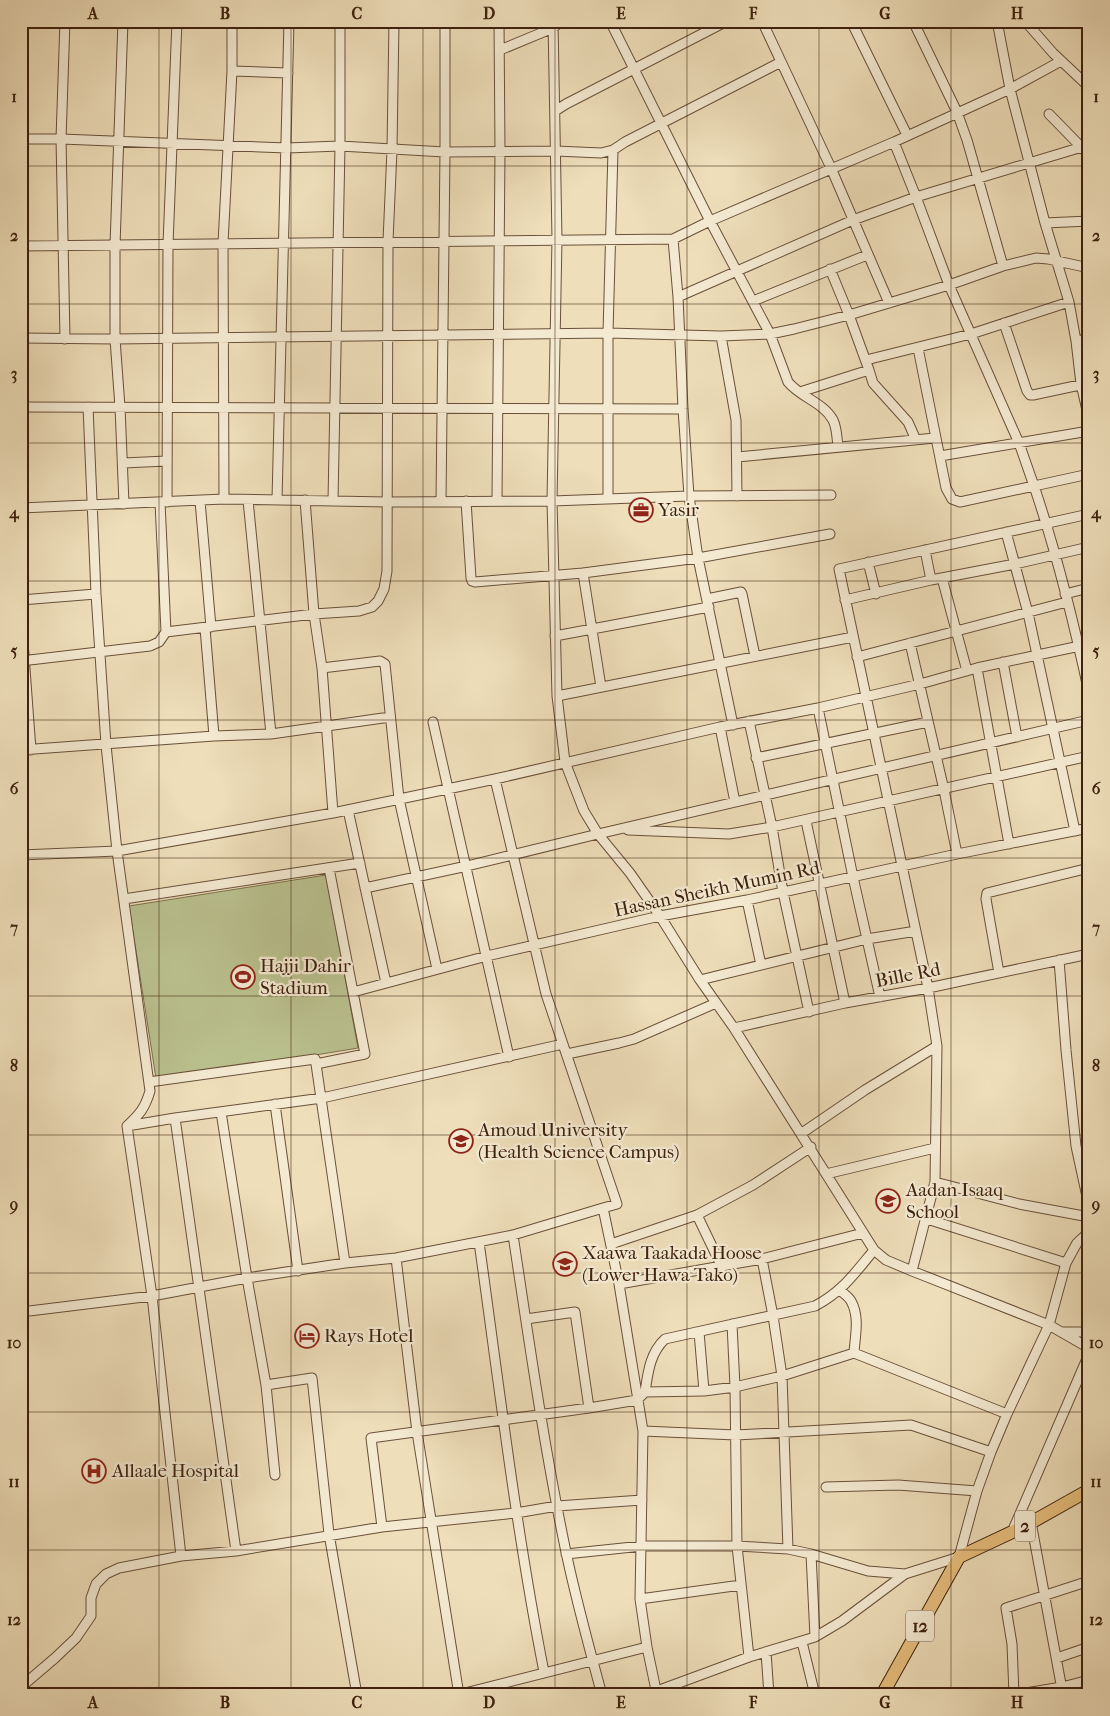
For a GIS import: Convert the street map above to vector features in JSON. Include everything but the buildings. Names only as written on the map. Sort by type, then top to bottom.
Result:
[{"type":"highway","name":"2","points":[[959,1557],[1012,1532],[1089,1490]]},
{"type":"highway","name":"12","points":[[882,1695],[959,1557]]},
{"type":"street","points":[[65,21],[61,139],[65,339]]},
{"type":"street","points":[[123,21],[115,245],[115,339],[124,504]]},
{"type":"street","points":[[23,661],[150,646],[159,642],[166,632],[164,502],[168,407],[168,244],[177,21]]},
{"type":"street","points":[[224,499],[223,243],[232,71],[232,21]]},
{"type":"street","points":[[277,500],[289,21]]},
{"type":"street","points":[[334,500],[334,407],[340,146],[340,21]]},
{"type":"street","points":[[166,632],[314,614],[359,611],[372,607],[378,601],[384,589],[387,571],[388,241],[392,150],[394,21]]},
{"type":"street","points":[[441,501],[445,21]]},
{"type":"street","points":[[497,500],[499,408],[499,21]]},
{"type":"street","points":[[500,50],[561,21]]},
{"type":"street","points":[[610,21],[710,221],[770,334],[788,382],[793,388],[819,405],[833,420],[836,426],[838,447]]},
{"type":"street","points":[[555,111],[727,21]]},
{"type":"street","points":[[762,21],[831,168],[889,303]]},
{"type":"street","points":[[851,21],[907,135]]},
{"type":"street","points":[[912,21],[957,112],[1003,266]]},
{"type":"street","points":[[997,21],[1010,89],[1029,164],[1069,302],[1085,384],[1089,420]]},
{"type":"street","points":[[1025,21],[1061,61],[1089,87]]},
{"type":"street","points":[[553,25],[558,239],[552,501],[557,696],[565,762],[584,811],[598,834],[630,873],[660,916],[700,980],[734,1028],[811,1147],[874,1250],[886,1260],[1049,1325],[1089,1348]]},
{"type":"street","points":[[21,246],[673,239],[1010,89],[1061,61]]},
{"type":"street","points":[[21,139],[287,148],[340,146],[445,152],[601,152],[613,150],[625,142],[781,62]]},
{"type":"street","points":[[232,71],[288,73]]},
{"type":"street","points":[[1049,114],[1086,151]]},
{"type":"street","points":[[894,142],[949,285],[1019,443],[1055,555],[1089,693]]},
{"type":"street","points":[[608,499],[608,333],[613,150]]},
{"type":"street","points":[[678,297],[853,220],[916,197],[1029,164],[1086,151]]},
{"type":"street","points":[[1045,223],[1089,221]]},
{"type":"street","points":[[673,239],[689,496],[698,558],[734,724]]},
{"type":"street","points":[[753,302],[867,255]]},
{"type":"street","points":[[21,338],[115,339],[387,334],[608,333],[721,336],[770,334],[794,330],[850,315],[949,285],[1003,266],[1036,258],[1089,268]]},
{"type":"street","points":[[830,269],[850,315],[873,383],[908,422],[916,440]]},
{"type":"street","points":[[866,360],[971,334],[1069,302]]},
{"type":"street","points":[[1004,323],[1030,395],[1085,384]]},
{"type":"street","points":[[721,336],[736,420],[737,496]]},
{"type":"street","points":[[1076,341],[1089,339]]},
{"type":"street","points":[[918,348],[946,488],[952,500],[956,502],[1089,474]]},
{"type":"street","points":[[800,392],[868,370]]},
{"type":"street","points":[[21,407],[683,409]]},
{"type":"street","points":[[88,407],[96,594],[106,745],[124,899],[150,1091],[147,1104],[141,1113],[127,1126]]},
{"type":"street","points":[[940,456],[1089,431]]},
{"type":"street","points":[[737,457],[935,438]]},
{"type":"street","points":[[123,463],[167,461]]},
{"type":"street","points":[[21,508],[224,499],[387,502],[552,501],[689,496],[831,495]]},
{"type":"street","points":[[200,500],[214,736]]},
{"type":"street","points":[[248,500],[271,734]]},
{"type":"street","points":[[304,500],[314,614],[322,668],[333,813]]},
{"type":"street","points":[[466,501],[472,581],[475,582],[583,573],[698,558],[830,534]]},
{"type":"street","points":[[912,1271],[935,1182],[938,1046],[916,930],[839,569],[1089,514]]},
{"type":"street","points":[[1006,532],[1028,613],[1075,831]]},
{"type":"street","points":[[845,600],[1089,547]]},
{"type":"street","points":[[925,550],[931,580]]},
{"type":"street","points":[[868,562],[876,594]]},
{"type":"street","points":[[583,573],[600,687]]},
{"type":"street","points":[[942,578],[967,671]]},
{"type":"street","points":[[857,657],[1028,613],[1089,588]]},
{"type":"street","points":[[555,636],[592,630],[708,603],[741,592],[755,656]]},
{"type":"street","points":[[21,600],[96,594]]},
{"type":"street","points":[[21,615],[26,750],[214,736],[271,734],[390,717]]},
{"type":"street","points":[[557,696],[853,637]]},
{"type":"street","points":[[910,644],[957,854]]},
{"type":"street","points":[[21,855],[118,851],[333,813],[495,779],[720,727],[818,708],[920,684],[977,668],[1089,644]]},
{"type":"street","points":[[322,668],[382,661],[385,664],[398,799],[437,970]]},
{"type":"street","points":[[1003,662],[1016,737]]},
{"type":"street","points":[[977,668],[1009,844]]},
{"type":"street","points":[[818,708],[880,997]]},
{"type":"street","points":[[365,888],[416,878],[618,829],[1089,720]]},
{"type":"street","points":[[749,721],[809,1012]]},
{"type":"street","points":[[434,722],[509,1057]]},
{"type":"street","points":[[756,758],[928,722]]},
{"type":"street","points":[[720,727],[735,802]]},
{"type":"street","points":[[618,829],[729,834],[772,828],[1089,756]]},
{"type":"street","points":[[21,1312],[152,1296],[247,1278],[396,1258],[514,1235],[617,1204],[546,994],[495,779]]},
{"type":"street","points":[[348,810],[386,983]]},
{"type":"street","points":[[806,821],[844,1003]]},
{"type":"street","name":"Hassan Sheikh Mumin Rd","points":[[353,992],[486,956],[660,916],[747,900],[957,854],[1089,828]]},
{"type":"street","points":[[124,899],[360,863]]},
{"type":"street","points":[[316,1064],[365,1054],[329,868]]},
{"type":"street","points":[[999,973],[986,899],[987,893],[1089,868]]},
{"type":"street","points":[[747,900],[761,965]]},
{"type":"street","points":[[700,980],[867,939],[916,930]]},
{"type":"street","name":"Bille Rd","points":[[734,1028],[844,1003],[928,988],[1089,954]]},
{"type":"street","points":[[1059,960],[1076,1146],[1089,1206]]},
{"type":"street","points":[[566,1054],[634,1038],[716,1003]]},
{"type":"street","points":[[127,1126],[322,1098],[563,1044]]},
{"type":"street","points":[[802,1133],[865,1090],[938,1046]]},
{"type":"street","points":[[149,1082],[315,1059],[345,1264]]},
{"type":"street","points":[[275,1104],[298,1271]]},
{"type":"street","points":[[221,1112],[266,1384],[275,1475]]},
{"type":"street","points":[[175,1118],[236,1551]]},
{"type":"street","points":[[127,1126],[152,1296],[181,1556]]},
{"type":"street","points":[[611,1244],[697,1215],[753,1185],[811,1147]]},
{"type":"street","points":[[826,1174],[935,1148]]},
{"type":"street","points":[[935,1182],[1019,1204],[1089,1217]]},
{"type":"street","points":[[603,1208],[619,1284],[643,1431],[640,1599],[647,1647],[657,1693],[749,1657],[815,1637],[842,1621],[905,1574],[959,1557],[977,1491],[991,1452],[1049,1325],[1066,1263],[1077,1244],[1089,1232]]},
{"type":"street","points":[[697,1215],[721,1265]]},
{"type":"street","points":[[926,1219],[1066,1263]]},
{"type":"street","points":[[619,1284],[762,1259],[863,1232]]},
{"type":"street","points":[[514,1235],[540,1415],[566,1554],[602,1695]]},
{"type":"street","points":[[479,1242],[516,1513],[530,1602],[544,1672]]},
{"type":"street","points":[[382,1527],[371,1438],[504,1421],[637,1400],[645,1392],[651,1362],[659,1346],[666,1339],[815,1306],[840,1290],[874,1250]]},
{"type":"street","points":[[396,1258],[417,1432],[458,1695],[647,1647]]},
{"type":"street","points":[[762,1259],[774,1316],[782,1376],[788,1549]]},
{"type":"street","points":[[840,1290],[851,1300],[855,1313],[857,1326],[854,1353]]},
{"type":"street","points":[[526,1319],[574,1312],[589,1408]]},
{"type":"street","points":[[732,1324],[735,1388],[737,1546],[749,1657]]},
{"type":"street","points":[[699,1332],[704,1391]]},
{"type":"street","points":[[1061,1332],[1089,1332]]},
{"type":"street","points":[[645,1392],[704,1391],[735,1388],[782,1376],[854,1353],[1007,1414]]},
{"type":"street","points":[[1012,1532],[1089,1354]]},
{"type":"street","points":[[266,1384],[312,1378],[329,1534],[357,1695]]},
{"type":"street","points":[[643,1431],[736,1435],[912,1425],[991,1452]]},
{"type":"street","points":[[826,1486],[898,1485],[977,1491]]},
{"type":"street","points":[[21,1687],[56,1658],[85,1627],[91,1616],[91,1598],[96,1584],[106,1574],[119,1568],[181,1556],[236,1551],[329,1534],[382,1527],[516,1513],[557,1506],[642,1500]]},
{"type":"street","points":[[1031,1522],[1063,1691]]},
{"type":"street","points":[[566,1554],[642,1546],[737,1546],[788,1549],[868,1570],[905,1574]]},
{"type":"street","points":[[811,1554],[815,1637]]},
{"type":"street","points":[[1089,1581],[1006,1608],[1012,1644],[1014,1695],[1063,1691],[1089,1680]]},
{"type":"street","points":[[640,1599],[741,1585]]},
{"type":"street","points":[[802,1642],[815,1695]]},
{"type":"street","points":[[1057,1658],[1089,1647]]},
{"type":"street","points":[[766,1652],[769,1695]]},
{"type":"green space","name":"Hajji Dahir Stadium","points":[[326,875],[358,1048],[156,1078],[129,906]]},
{"type":"place","name":"Yasir","points":[[641,510]]},
{"type":"place","name":"Hajji Dahir Stadium","points":[[243,977]]},
{"type":"place","name":"Amoud University (Health Science Campus)","points":[[461,1141]]},
{"type":"place","name":"Aadan Isaaq School","points":[[888,1201]]},
{"type":"place","name":"Xaawa Taakada Hoose (Lower Hawa Tako)","points":[[565,1264]]},
{"type":"place","name":"Rays Hotel","points":[[307,1336]]},
{"type":"place","name":"Allaale Hospital","points":[[94,1471]]}]
